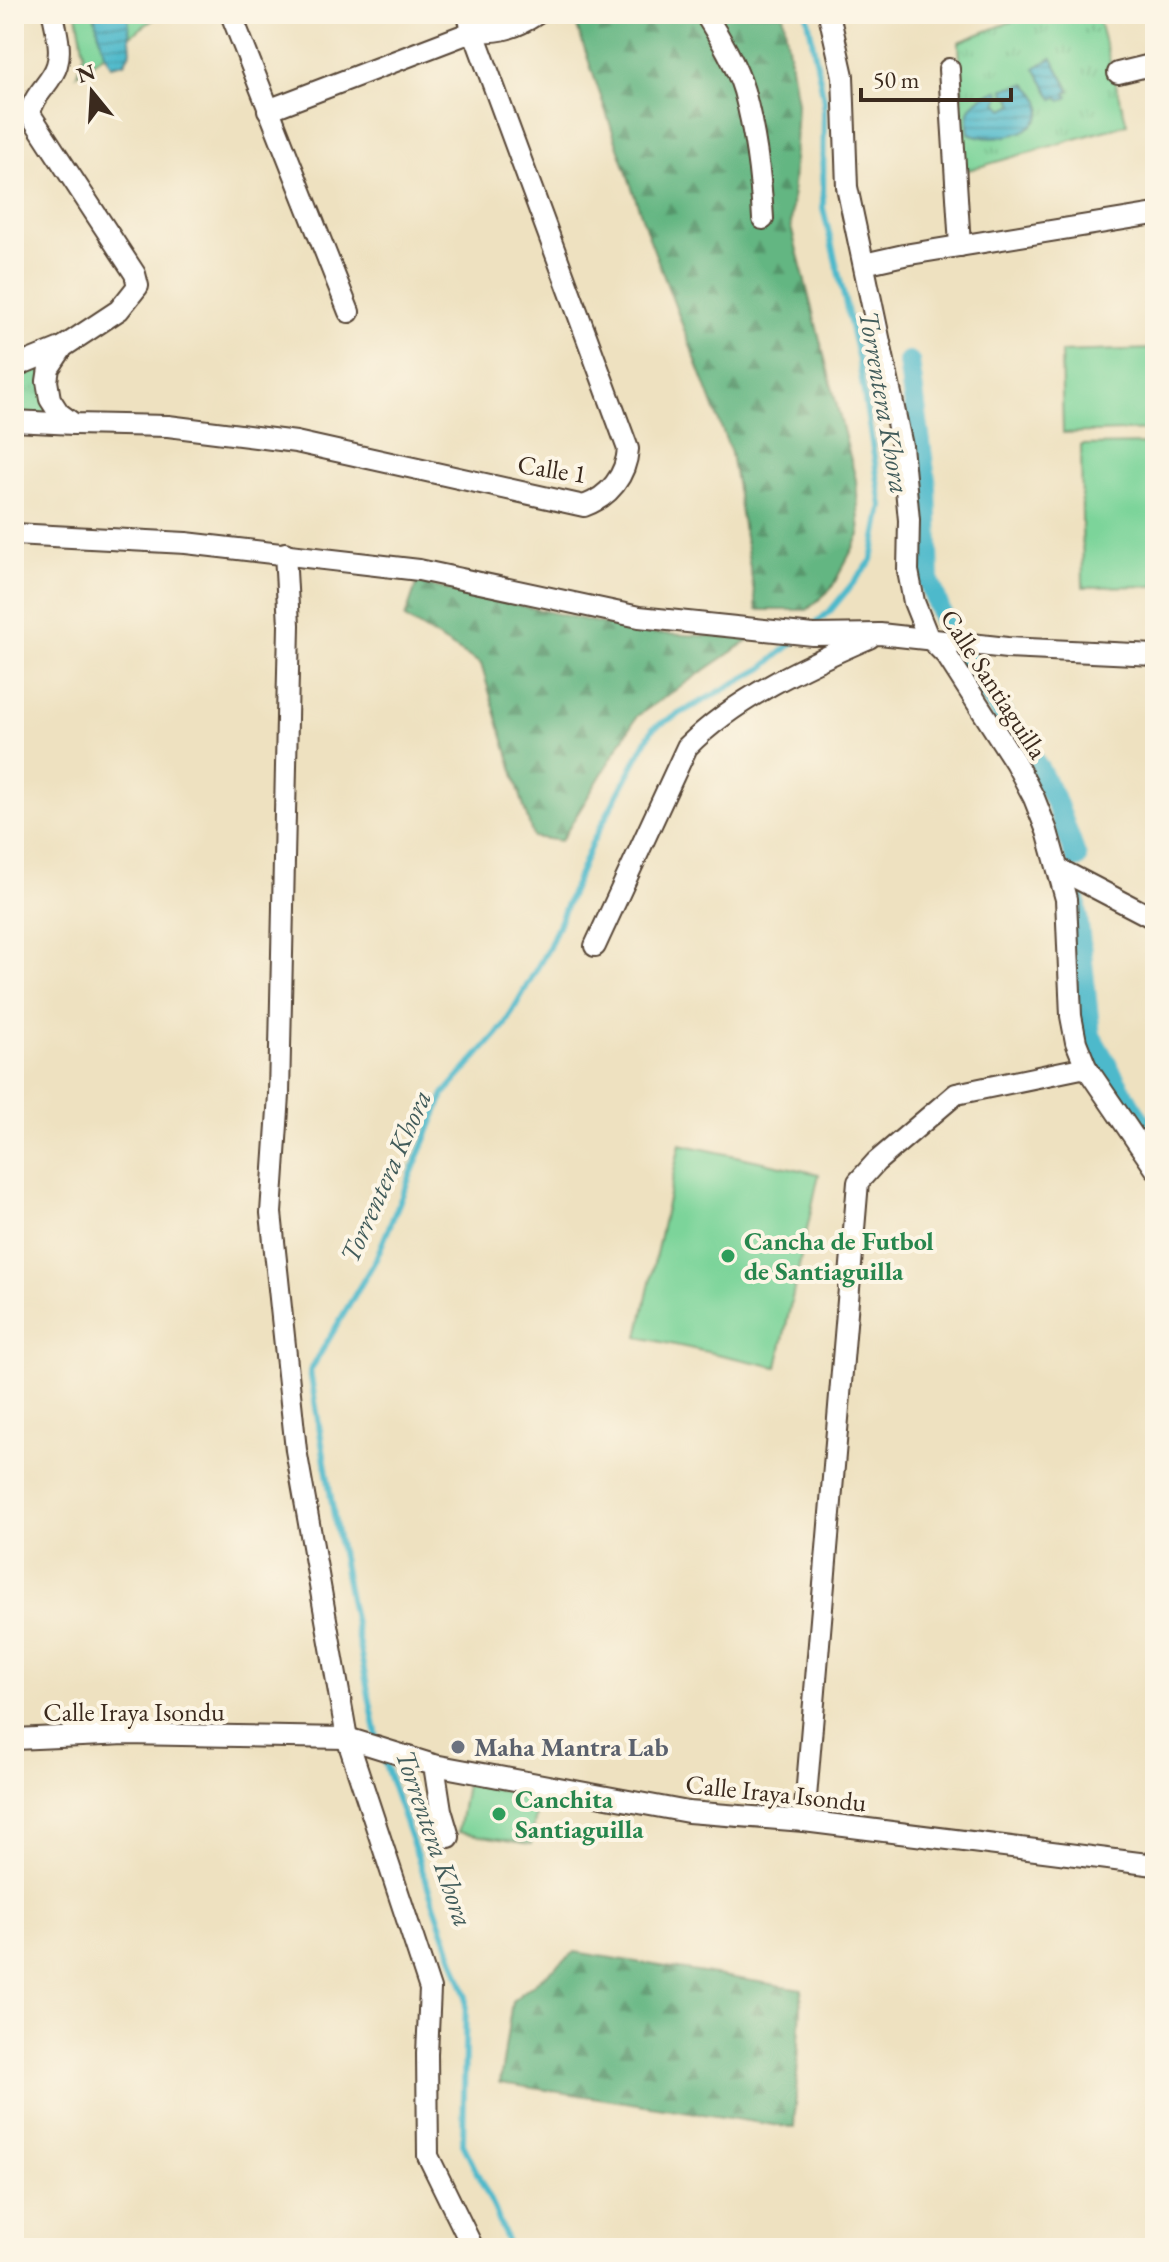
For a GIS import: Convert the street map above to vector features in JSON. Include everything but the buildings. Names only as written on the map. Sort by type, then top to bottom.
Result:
[{"type":"street","points":[[14,367],[63,347],[119,310],[138,286],[135,274],[22,118],[57,66],[59,51],[53,14]]},
{"type":"street","points":[[231,14],[349,312]]},
{"type":"street","points":[[268,110],[495,14]]},
{"type":"street","points":[[470,23],[496,33],[537,14]]},
{"type":"street","points":[[705,14],[723,43],[744,89],[762,186],[763,219]]},
{"type":"street","name":"Calle Santiaguilla","points":[[829,14],[843,76],[847,187],[902,446],[909,520],[908,571],[914,602],[928,637],[947,656],[1015,762],[1034,798],[1059,869],[1069,927],[1071,1016],[1076,1042],[1086,1067],[1155,1168]]},
{"type":"street","name":"Calle 1","points":[[14,421],[168,426],[296,442],[584,506],[601,500],[627,464],[628,449],[470,23]]},
{"type":"street","points":[[1118,73],[1155,64]]},
{"type":"street","points":[[949,69],[960,246]]},
{"type":"street","points":[[864,264],[1155,214]]},
{"type":"street","points":[[63,347],[49,368],[47,381],[50,399],[59,413],[74,424]]},
{"type":"street","points":[[14,534],[186,543],[419,570],[639,617],[778,632],[880,634],[1007,648],[1155,655]]},
{"type":"street","points":[[285,553],[289,625],[279,1095],[271,1213],[296,1450],[347,1738],[430,1989],[428,2156],[473,2248]]},
{"type":"street","points":[[595,946],[687,747],[710,723],[772,686],[880,634]]},
{"type":"street","points":[[1059,869],[1155,919]]},
{"type":"street","points":[[804,1821],[858,1182],[876,1162],[956,1094],[1086,1067]]},
{"type":"street","name":"Calle Iraya Isondu","points":[[14,1739],[126,1734],[347,1738],[434,1765],[688,1812],[804,1821],[1155,1865]]},
{"type":"street","points":[[434,1765],[449,1837]]},
{"type":"green space","points":[[77,14],[161,14],[77,74],[84,53]]},
{"type":"green space","points":[[783,14],[797,103],[791,227],[856,480],[860,535],[831,589],[807,610],[757,610],[731,453],[647,232],[573,15]]},
{"type":"green space","points":[[1031,14],[1097,14],[1127,124],[965,171],[959,42]]},
{"type":"green space","points":[[1155,349],[1155,430],[1063,433],[1061,352]]},
{"type":"green space","points":[[44,360],[53,417],[14,415],[14,372]]},
{"type":"green space","points":[[1155,444],[1155,586],[1083,587],[1081,445]]},
{"type":"green space","points":[[417,583],[645,633],[752,638],[637,716],[561,841],[533,837],[481,664],[405,618]]},
{"type":"green space","name":"Cancha de Futbol de Santiaguilla","points":[[680,1144],[819,1174],[777,1367],[638,1337]]},
{"type":"green space","name":"Canchita Santiaguilla","points":[[466,1784],[539,1796],[531,1844],[458,1832]]},
{"type":"green space","points":[[575,1952],[802,1989],[794,2128],[500,2083],[512,2001]]},
{"type":"water","points":[[94,14],[128,14],[131,51],[124,63],[111,66],[104,53]]},
{"type":"water","points":[[1052,58],[1070,91],[1066,93],[1068,97],[1061,101],[1058,97],[1053,99],[1035,68]]},
{"type":"water","points":[[1026,84],[1038,98],[1041,110],[1037,120],[1027,129],[998,137],[969,133],[968,116],[973,104],[999,90],[997,103],[1004,109],[1014,104],[1011,97],[1005,95],[1004,88]]},
{"type":"waterway","name":"Torrentera Khora","points":[[807,14],[824,100],[823,208],[858,356],[882,506],[872,560],[830,611],[809,629]]},
{"type":"waterway","points":[[909,362],[926,487],[929,581],[943,619]]},
{"type":"waterway","name":"Torrentera Khora","points":[[378,1742],[335,1522],[310,1371],[376,1259],[444,1094],[504,1026],[549,947],[592,843],[653,728],[763,668],[797,639]]},
{"type":"waterway","points":[[960,651],[1038,768],[1057,805],[1076,858]]},
{"type":"waterway","points":[[1075,898],[1090,1036],[1155,1143]]},
{"type":"waterway","name":"Torrentera Khora","points":[[381,1753],[466,1995],[463,2144],[495,2210],[509,2248]]},
{"type":"place","name":"Cancha de Futbol de Santiaguilla","points":[[728,1256]]},
{"type":"place","name":"Maha Mantra Lab","points":[[458,1747]]},
{"type":"place","name":"Canchita Santiaguilla","points":[[499,1814]]}]
